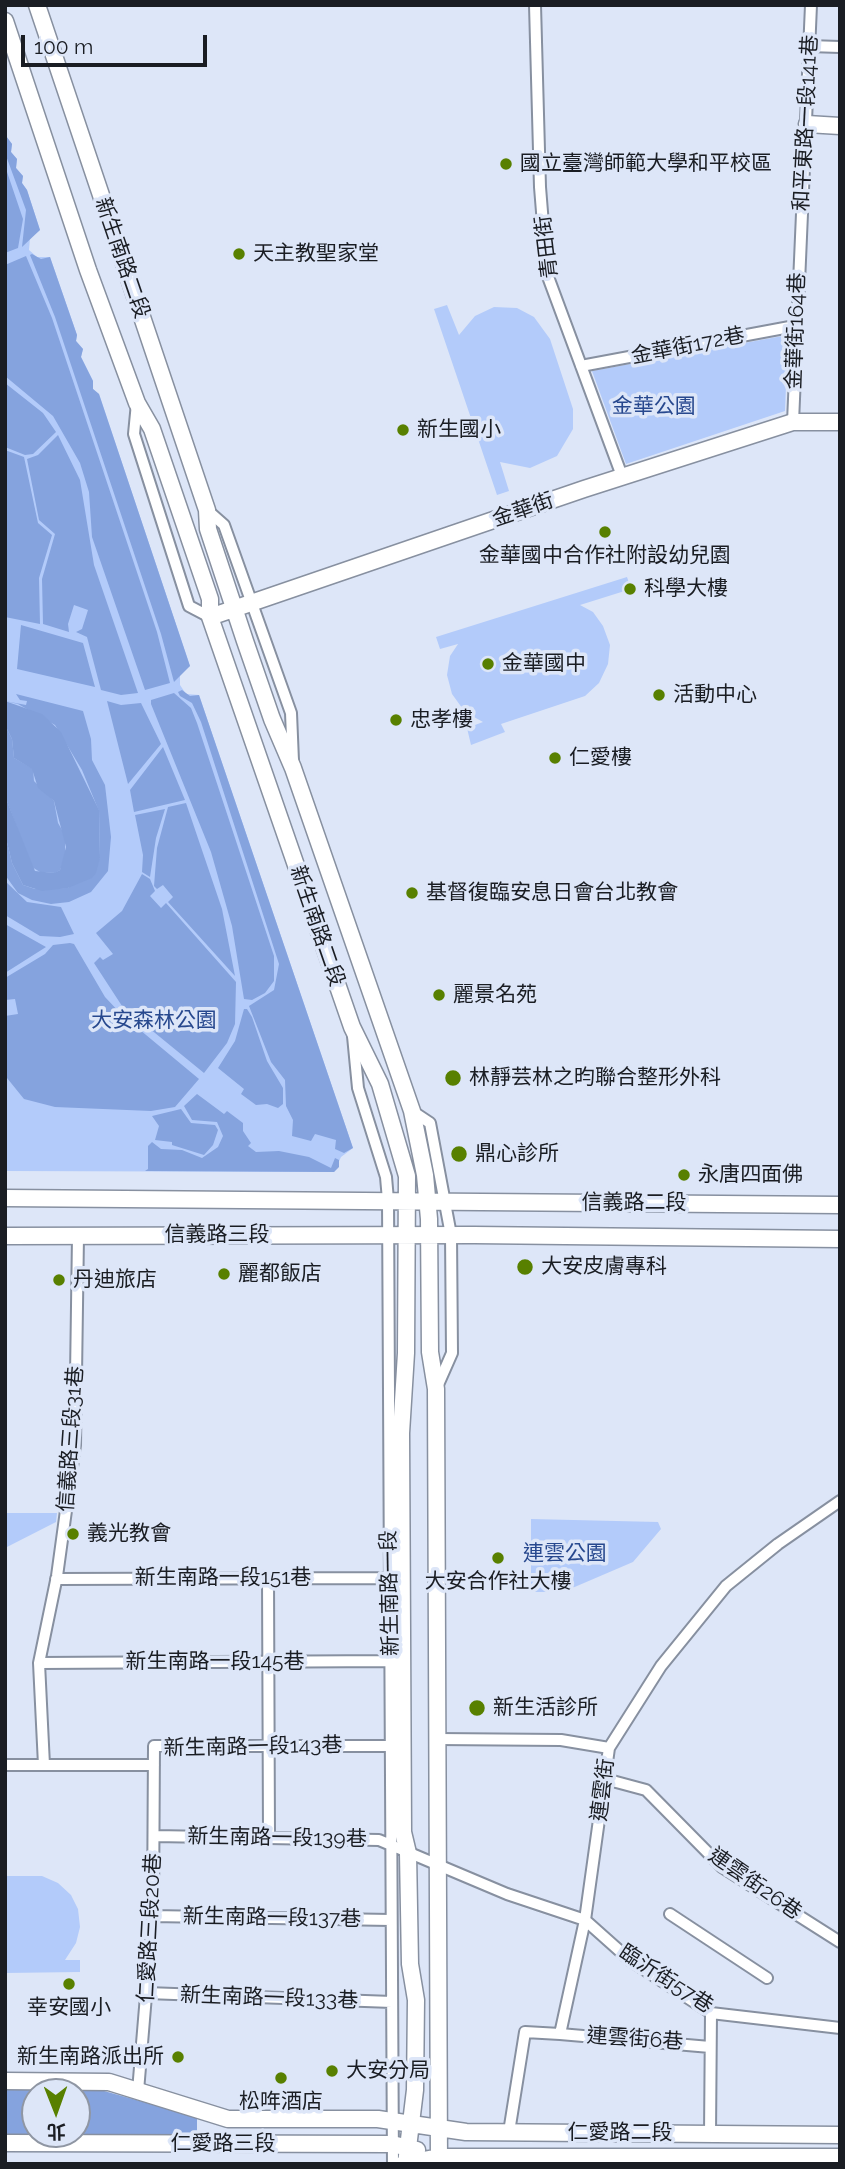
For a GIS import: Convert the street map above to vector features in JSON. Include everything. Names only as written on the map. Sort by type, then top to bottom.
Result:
[{"type":"main road","name":"新生南路二段","points":[[37,5],[207,510],[208,530],[272,719],[293,768],[412,1111],[428,1201],[429,1235]]},
{"type":"main road","name":"新生南路二段","points":[[5,21],[88,270],[137,403],[152,429],[161,455],[209,599],[210,617],[352,1027],[380,1084],[405,1168],[408,1200],[397,1236]]},
{"type":"main road","points":[[807,124],[840,126]]},
{"type":"main road","name":"金華街","points":[[210,617],[622,476],[793,422],[840,422]]},
{"type":"main road","name":"信義路三段","points":[[5,1198],[428,1201]]},
{"type":"main road","name":"信義路二段","points":[[428,1201],[840,1205]]},
{"type":"main road","points":[[429,1235],[430,1352],[436,1389],[439,2161]]},
{"type":"main road","name":"信義路三段","points":[[5,1236],[429,1235]]},
{"type":"main road","name":"信義路二段","points":[[429,1235],[840,1239]]},
{"type":"main road","name":"新生南路一段","points":[[397,1236],[406,1353],[401,1433],[403,1832],[399,1849],[416,2000],[415,2090],[401,2123],[403,2156]]},
{"type":"main road","name":"仁愛路三段","points":[[5,2081],[108,2082],[228,2119],[401,2123]]},
{"type":"main road","name":"仁愛路二段","points":[[401,2123],[439,2129],[509,2132],[840,2135]]},
{"type":"main road","name":"仁愛路三段","points":[[5,2143],[403,2156]]},
{"type":"main road","name":"仁愛路二段","points":[[403,2156],[439,2161],[840,2157]]},
{"type":"street","name":"青田街","points":[[536,5],[540,187],[547,274],[622,476]]},
{"type":"street","name":"和平東路一段141巷","points":[[800,240],[811,5]]},
{"type":"street","points":[[809,46],[840,47]]},
{"type":"street","name":"金華街164巷","points":[[793,422],[800,240]]},
{"type":"street","name":"金華街172巷","points":[[581,366],[795,326]]},
{"type":"street","name":"新生南路二段","points":[[207,510],[224,525],[291,713],[293,768]]},
{"type":"street","name":"新生南路一段","points":[[352,1027],[358,1087],[386,1177],[388,1200],[397,1236],[390,1578],[391,1746],[399,1849],[391,1920],[392,2002],[401,2123]]},
{"type":"street","points":[[412,1111],[430,1123],[451,1236],[453,1353],[436,1389]]},
{"type":"street","name":"信義路三段31巷","points":[[44,1765],[39,1663],[56,1579],[76,1422],[78,1236]]},
{"type":"street","name":"連雲街","points":[[560,2034],[585,1920],[609,1748],[661,1666],[726,1586],[778,1544],[840,1501]]},
{"type":"street","points":[[268,1578],[269,1838]]},
{"type":"street","name":"新生南路一段151巷","points":[[56,1579],[390,1578]]},
{"type":"street","name":"新生南路一段145巷","points":[[39,1663],[391,1661]]},
{"type":"street","points":[[437,1739],[561,1740],[609,1748]]},
{"type":"street","name":"新生南路一段143巷","points":[[5,1765],[154,1765],[154,1746],[391,1746]]},
{"type":"street","name":"仁愛路三段20巷","points":[[138,2091],[152,1916],[154,1765]]},
{"type":"street","name":"連雲街26巷","points":[[606,1779],[646,1790],[722,1867],[840,1942]]},
{"type":"street","name":"新生南路一段139巷","points":[[155,1836],[379,1840],[507,1894],[585,1920]]},
{"type":"street","points":[[670,1914],[767,1978]]},
{"type":"street","name":"新生南路一段137巷","points":[[152,1916],[391,1920]]},
{"type":"street","name":"臨沂街57巷","points":[[585,1920],[631,1961],[711,2012],[840,2028]]},
{"type":"street","name":"新生南路一段133巷","points":[[147,1993],[392,2002]]},
{"type":"street","points":[[710,2134],[711,2012]]},
{"type":"street","points":[[509,2132],[525,2032],[560,2034]]},
{"type":"street","name":"連雲街6巷","points":[[560,2034],[709,2047]]},
{"type":"street","name":"新生南路一段","points":[[393,2164],[403,2156]]},
{"type":"green space","name":"大安森林公園","points":[[5,124],[6,136],[12,144],[11,152],[17,159],[16,168],[23,176],[22,183],[27,190],[40,230],[30,238],[29,250],[37,257],[50,257],[77,335],[76,341],[83,349],[81,357],[93,381],[93,389],[99,394],[190,666],[180,674],[180,685],[186,694],[199,695],[353,1148],[341,1157],[334,1172],[5,1171]]},
{"type":"green space","points":[[5,124],[6,136],[12,144],[11,152],[17,159],[16,168],[23,176],[22,183],[27,190],[40,230],[22,247],[26,210],[5,153]]},
{"type":"green space","points":[[5,166],[23,219],[18,248],[5,253]]},
{"type":"green space","points":[[30,255],[41,259],[50,257],[77,335],[76,341],[83,349],[81,357],[93,381],[93,389],[99,394],[190,666],[174,682],[161,634],[55,317]]},
{"type":"green space","points":[[26,256],[52,318],[157,632],[170,683],[145,690],[92,537],[89,492],[80,463],[53,416],[5,376],[5,265]]},
{"type":"green space","points":[[447,305],[459,335],[475,316],[494,307],[517,308],[534,317],[550,339],[573,409],[573,429],[557,456],[530,468],[500,462],[509,491],[497,495],[434,309]]},
{"type":"green space","name":"金華公園","points":[[788,335],[785,411],[626,464],[592,371]]},
{"type":"green space","points":[[5,383],[43,413],[56,432],[33,454],[25,455],[5,447]]},
{"type":"green space","points":[[58,435],[80,480],[94,565],[138,693],[121,695],[101,690],[87,637],[76,632],[82,629],[88,610],[74,605],[68,624],[69,632],[43,624],[42,579],[55,534],[39,520],[27,459],[38,455]]},
{"type":"green space","points":[[5,450],[24,457],[38,523],[52,535],[39,578],[40,624],[5,617]]},
{"type":"green space","points":[[627,577],[631,589],[580,605],[593,612],[603,626],[610,645],[608,664],[599,683],[585,696],[501,724],[505,732],[471,745],[467,728],[483,722],[465,712],[452,694],[447,675],[450,656],[458,644],[440,649],[436,637]]},
{"type":"green space","points":[[21,625],[83,643],[95,687],[17,669]]},
{"type":"green space","points":[[182,690],[190,696],[199,695],[353,1148],[344,1153],[335,1149],[336,1140],[315,1134],[311,1141],[292,1136],[293,1120],[286,1106],[285,1080],[271,1062],[249,1006],[274,990],[279,964],[201,722],[192,703],[180,696],[178,692]]},
{"type":"green space","points":[[174,693],[191,708],[197,723],[274,956],[274,981],[265,993],[252,1000],[244,999],[232,926],[211,852],[151,704],[151,700]]},
{"type":"green space","points":[[16,694],[83,711],[91,739],[92,760],[105,785],[111,837],[108,871],[91,892],[69,902],[51,904],[32,900],[18,893],[5,875],[5,834],[12,863],[23,885],[35,889],[68,888],[100,858],[99,811],[82,770],[55,725],[18,704],[5,701],[26,705],[27,701],[20,700]]},
{"type":"green space","points":[[107,701],[121,705],[141,703],[161,744],[128,784]]},
{"type":"green space","points":[[5,725],[12,739],[14,758],[33,769],[34,781],[54,801],[58,823],[65,835],[65,858],[60,870],[55,873],[40,872],[32,867],[5,796]]},
{"type":"green space","points":[[163,747],[185,800],[134,812],[130,790]]},
{"type":"green space","points":[[186,803],[222,909],[235,976],[168,902],[173,897],[163,885],[157,889],[154,886],[157,848],[168,807]]},
{"type":"green space","points":[[165,809],[156,838],[150,877],[142,872],[143,855],[135,815]]},
{"type":"green space","points":[[142,874],[150,879],[155,891],[150,896],[161,908],[166,903],[236,982],[235,1024],[227,1043],[204,1073],[122,1006],[94,963],[100,957],[103,960],[113,954],[96,933],[122,911]]},
{"type":"green space","points":[[5,881],[27,902],[61,907],[74,934],[60,937],[40,936],[5,915]]},
{"type":"green space","points":[[5,924],[46,947],[5,973]]},
{"type":"green space","points":[[74,944],[105,997],[122,1015],[199,1079],[175,1107],[151,1111],[55,1107],[24,1099],[7,1078],[5,1016],[18,1014],[15,999],[5,1000],[5,978],[45,954],[53,945]]},
{"type":"green space","points":[[244,1009],[247,1009],[252,1017],[267,1061],[283,1088],[283,1104],[278,1108],[267,1104],[256,1105],[241,1094],[244,1089],[218,1068],[235,1041]]},
{"type":"green space","points":[[197,1094],[224,1114],[227,1111],[243,1123],[243,1131],[251,1143],[248,1146],[256,1152],[279,1151],[309,1157],[331,1168],[335,1158],[339,1160],[339,1167],[334,1172],[145,1171],[148,1169],[148,1146],[152,1142],[161,1149],[182,1150],[202,1158],[218,1147],[223,1136],[217,1122],[192,1120],[184,1106]]},
{"type":"green space","points":[[181,1109],[191,1123],[215,1125],[218,1130],[213,1145],[204,1155],[172,1145],[172,1142],[155,1140],[159,1126],[152,1116]]},
{"type":"green space","points":[[5,1513],[57,1513],[56,1522],[5,1548]]},
{"type":"green space","name":"連雲公園","points":[[531,1519],[658,1522],[661,1529],[633,1562],[563,1592],[531,1592]]},
{"type":"green space","points":[[5,1876],[42,1876],[58,1883],[71,1895],[78,1909],[80,1927],[76,1943],[65,1960],[80,1960],[80,1972],[5,1973]]},
{"type":"green space","points":[[5,2089],[21,2089],[21,2137],[5,2137]]},
{"type":"green space","points":[[91,2089],[197,2117],[197,2137],[91,2137]]},
{"type":"shaded area","points":[[5,701],[42,714],[61,732],[99,810],[100,858],[96,873],[92,878],[68,888],[42,891],[23,885],[12,863],[5,834],[5,796],[35,871],[54,873],[60,870],[66,847],[54,801],[38,788],[32,769],[14,758],[12,739],[5,725]]},
{"type":"place","name":"國立臺灣師範大學和平校區","points":[[506,164]]},
{"type":"place","name":"天主教聖家堂","points":[[239,254]]},
{"type":"place","name":"新生國小","points":[[403,430]]},
{"type":"place","name":"金華國中合作社附設幼兒園","points":[[605,532]]},
{"type":"place","name":"科學大樓","points":[[630,589]]},
{"type":"place","name":"金華國中","points":[[488,664]]},
{"type":"place","name":"活動中心","points":[[659,695]]},
{"type":"place","name":"忠孝樓","points":[[396,720]]},
{"type":"place","name":"仁愛樓","points":[[555,758]]},
{"type":"place","name":"基督復臨安息日會台北教會","points":[[412,893]]},
{"type":"place","name":"麗景名苑","points":[[439,995]]},
{"type":"place","name":"林靜芸林之昀聯合整形外科","points":[[453,1078]]},
{"type":"place","name":"鼎心診所","points":[[459,1154]]},
{"type":"place","name":"永唐四面佛","points":[[684,1175]]},
{"type":"place","name":"大安皮膚專科","points":[[525,1267]]},
{"type":"place","name":"麗都飯店","points":[[224,1274]]},
{"type":"place","name":"丹迪旅店","points":[[59,1280]]},
{"type":"place","name":"義光教會","points":[[73,1534]]},
{"type":"place","name":"大安合作社大樓","points":[[498,1558]]},
{"type":"place","name":"新生活診所","points":[[477,1708]]},
{"type":"place","name":"幸安國小","points":[[69,1984]]},
{"type":"place","name":"新生南路派出所","points":[[178,2057]]},
{"type":"place","name":"大安分局","points":[[332,2071]]},
{"type":"place","name":"松哖酒店","points":[[281,2078]]}]
